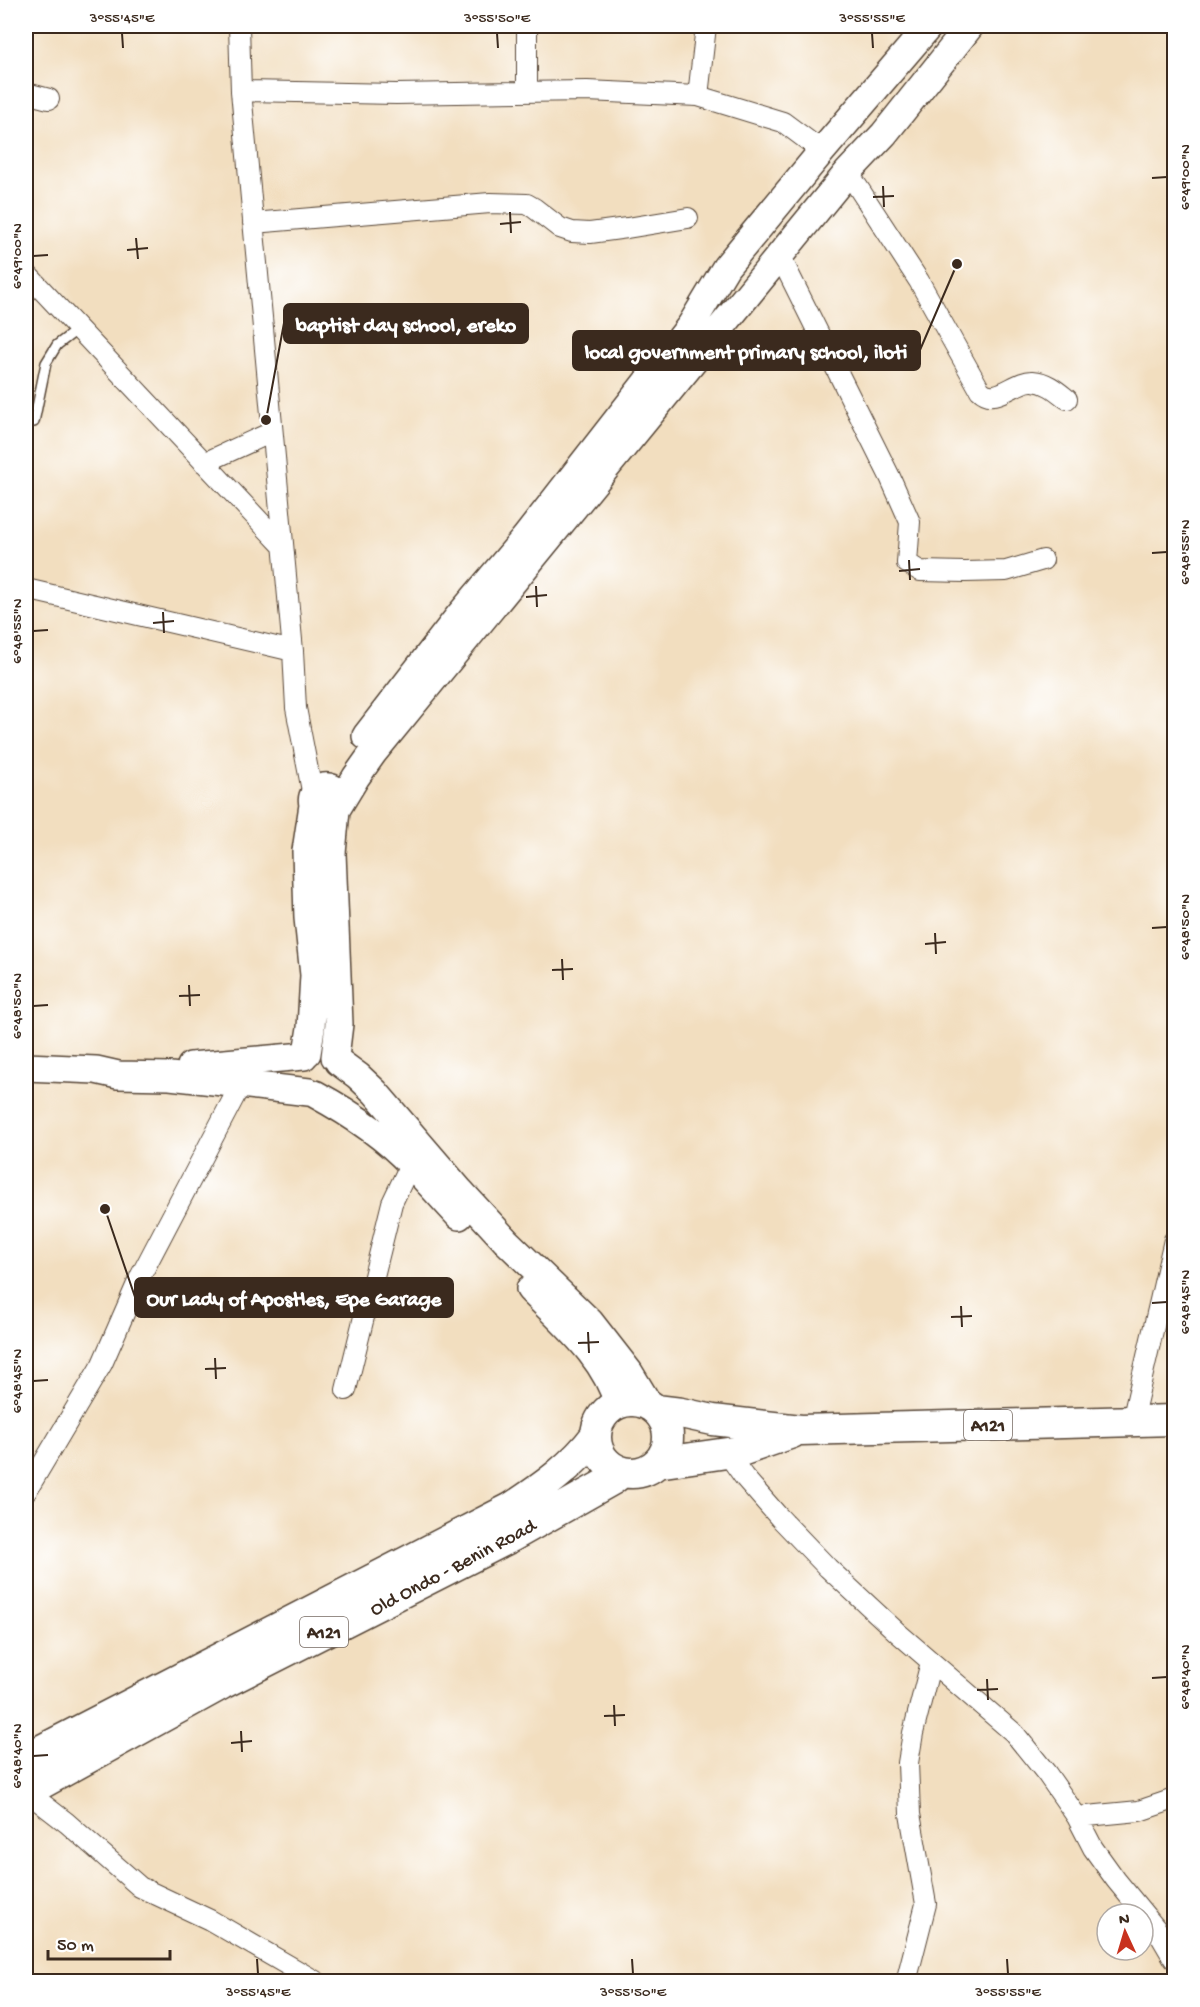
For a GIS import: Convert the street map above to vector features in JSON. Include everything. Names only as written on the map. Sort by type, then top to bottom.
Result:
[{"type":"main road","name":"Old Ondo - Benin Road","points":[[26,1758],[512,1508],[545,1486],[582,1454],[596,1435],[602,1416],[618,1404],[639,1402],[652,1408],[713,1420],[801,1430],[1174,1420]]},
{"type":"main road","points":[[652,1408],[664,1420],[668,1431],[668,1442],[664,1454],[657,1463]]},
{"type":"main road","name":"Old Ondo - Benin Road","points":[[26,1792],[222,1683],[511,1537],[612,1480],[622,1472],[641,1472],[657,1463],[741,1451],[801,1430]]},
{"type":"main road","points":[[596,1435],[597,1447],[602,1458],[611,1467],[622,1472]]},
{"type":"street","points":[[26,1067],[96,1070],[118,1075],[170,1076],[321,1094],[334,1088],[340,1076],[337,1060],[339,1024],[332,853],[327,800],[296,708],[241,91],[239,26]]},
{"type":"street","points":[[527,26],[527,92]]},
{"type":"street","points":[[698,96],[706,26]]},
{"type":"street","points":[[618,1404],[613,1386],[590,1351],[435,1191],[411,1163],[368,1127],[300,1085],[296,1075],[298,1064],[305,1054],[311,1028],[314,975],[306,851],[342,767],[691,325],[726,267],[929,26]]},
{"type":"street","points":[[327,800],[373,753],[848,172],[884,134],[970,26]]},
{"type":"street","points":[[241,91],[396,94],[587,91],[698,96],[783,122],[822,151]]},
{"type":"street","points":[[26,93],[49,99]]},
{"type":"street","points":[[848,172],[919,281],[980,390],[985,395],[992,396],[1032,380],[1050,385],[1067,399]]},
{"type":"street","points":[[253,223],[490,203],[527,204],[560,228],[572,232],[590,233],[688,218]]},
{"type":"street","points":[[780,256],[910,522],[907,562],[920,571],[975,572],[1006,571],[1043,560]]},
{"type":"street","points":[[26,273],[282,545]]},
{"type":"street","points":[[204,464],[272,432]]},
{"type":"street","points":[[26,589],[292,651]]},
{"type":"street","points":[[96,1070],[113,1067],[206,1065],[305,1054],[321,1050],[358,1076],[375,1092],[490,1224],[591,1322],[629,1372],[652,1408]]},
{"type":"street","points":[[26,1492],[102,1364],[140,1277],[241,1084]]},
{"type":"street","points":[[346,1390],[392,1203],[411,1163]]},
{"type":"street","points":[[1132,1421],[1174,1240]]},
{"type":"street","points":[[727,1453],[744,1477],[779,1517],[828,1568],[931,1662],[1014,1733],[1047,1774],[1077,1817],[1093,1848],[1157,1930],[1174,1959]]},
{"type":"street","points":[[906,1982],[926,1904],[910,1814],[908,1763],[931,1662]]},
{"type":"street","points":[[26,1792],[67,1823],[140,1887],[210,1920],[316,1982]]},
{"type":"street","points":[[1077,1817],[1139,1811],[1174,1799]]},
{"type":"lane","points":[[34,422],[46,363],[57,345],[78,329]]},
{"type":"place","name":"local government primary school, iloti","points":[[957,264]]},
{"type":"place","name":"baptist day school, ereko","points":[[266,420]]},
{"type":"place","name":"Our Lady of Apostles, Epe Garage","points":[[105,1209]]}]
